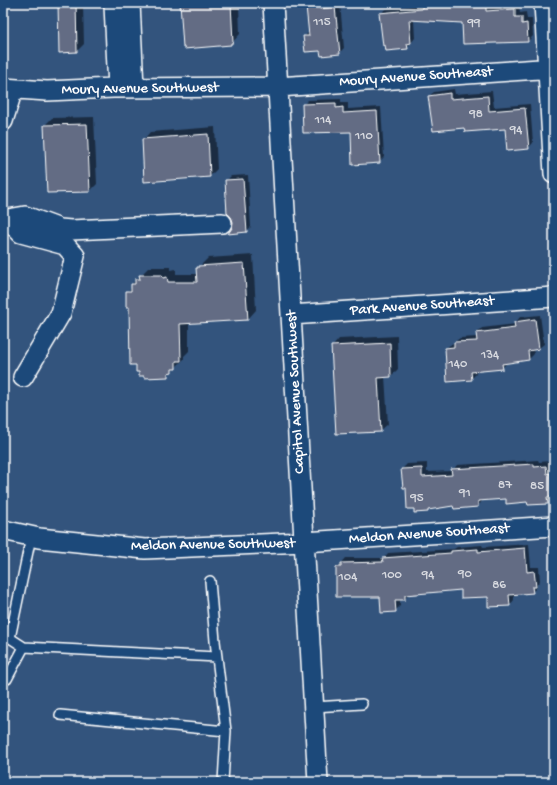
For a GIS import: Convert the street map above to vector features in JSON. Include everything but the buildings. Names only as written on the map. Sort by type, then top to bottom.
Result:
[{"type":"street","points":[[116,3],[114,5],[126,88]]},
{"type":"street","points":[[126,88],[130,3]]},
{"type":"street","name":"Capitol Avenue Southwest","points":[[273,3],[318,782]]},
{"type":"street","points":[[544,3],[551,68],[554,174]]},
{"type":"street","name":"Moury Avenue Southeast","points":[[278,87],[551,68]]},
{"type":"street","name":"Moury Avenue Southwest","points":[[8,89],[47,91],[126,88],[278,87]]},
{"type":"street","points":[[3,121],[8,89]]},
{"type":"street","points":[[6,218],[21,233],[68,238],[222,223]]},
{"type":"street","points":[[23,377],[61,313],[75,256],[68,238]]},
{"type":"street","name":"Park Avenue Southeast","points":[[291,315],[554,297]]},
{"type":"street","name":"Meldon Avenue Southeast","points":[[304,542],[554,526]]},
{"type":"street","name":"Meldon Avenue Southwest","points":[[3,530],[31,536],[144,549],[304,542]]},
{"type":"lane","points":[[31,536],[6,637],[24,647],[217,657]]},
{"type":"lane","points":[[210,581],[226,731],[223,782]]},
{"type":"lane","points":[[3,679],[8,679],[24,647]]},
{"type":"lane","points":[[314,707],[362,704]]},
{"type":"lane","points":[[60,715],[226,731]]}]
